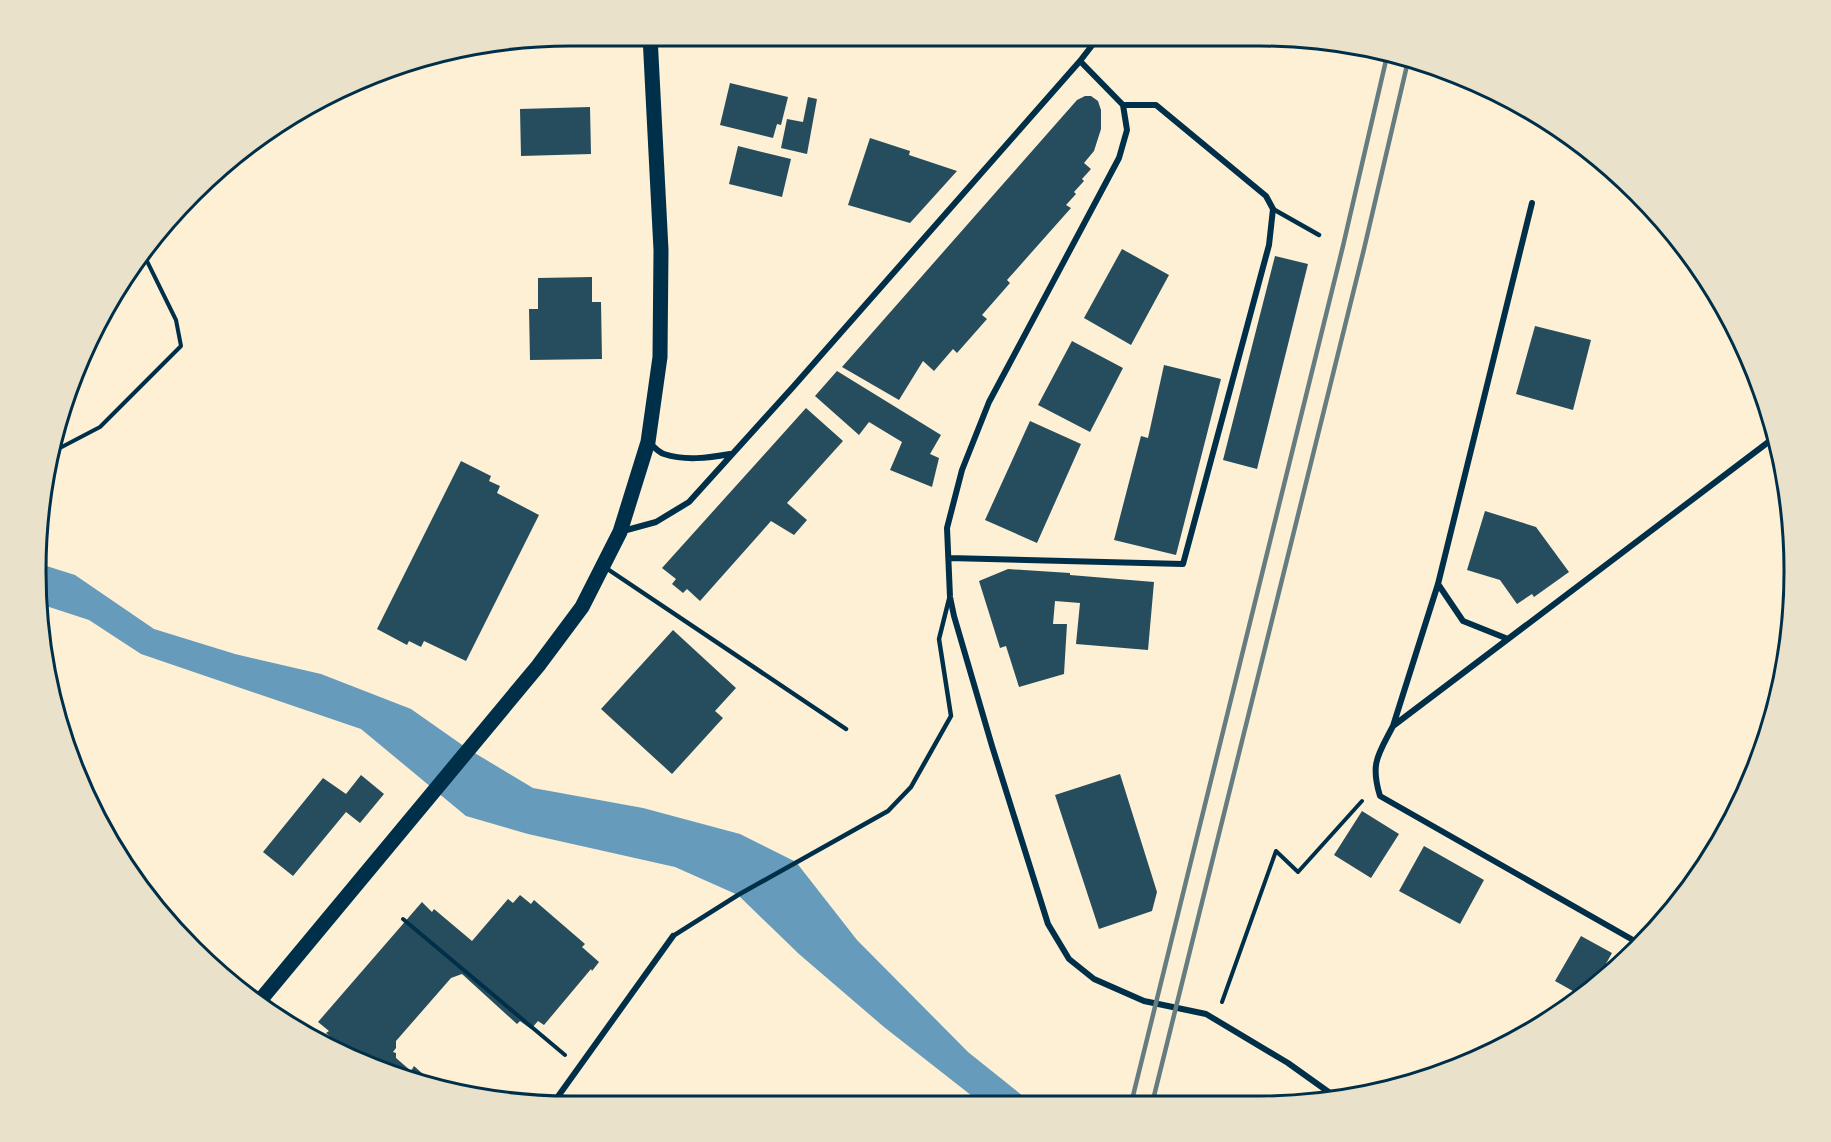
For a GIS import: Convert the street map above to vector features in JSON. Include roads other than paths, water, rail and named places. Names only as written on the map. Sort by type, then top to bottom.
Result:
[{"type":"main road","points":[[264,996],[495,718],[582,608],[620,532],[648,442],[660,357],[661,262],[650,46]]},
{"type":"street","points":[[620,532],[656,522],[689,502],[793,387],[1091,46]]},
{"type":"street","points":[[1080,61],[1123,105],[1127,130],[1119,158],[989,402],[962,470],[947,528],[950,597],[992,746],[1048,924],[1069,959],[1094,979],[1144,1001],[1206,1014],[1288,1063],[1327,1091]]},
{"type":"street","points":[[949,558],[1183,564],[1269,245],[1273,209],[1266,196],[1155,105],[1123,105]]},
{"type":"street","points":[[1532,203],[1438,584],[1393,726],[1376,760],[1375,777],[1380,796],[1633,940]]},
{"type":"street","points":[[648,442],[662,454],[687,458],[707,458],[730,454]]},
{"type":"street","points":[[1393,726],[1768,442]]},
{"type":"street","points":[[1438,584],[1463,621],[1508,639]]},
{"type":"street","points":[[560,1095],[673,936]]},
{"type":"lane","points":[[1273,209],[1319,235]]},
{"type":"lane","points":[[603,566],[846,729]]},
{"type":"lane","points":[[673,936],[738,895],[888,811],[911,787],[951,716],[939,639],[950,597]]},
{"type":"water","points":[[46,566],[75,575],[154,629],[235,654],[321,674],[411,709],[468,749],[533,788],[643,808],[740,834],[796,862],[857,940],[968,1052],[1023,1096],[972,1096],[884,1027],[799,954],[738,895],[675,867],[528,834],[466,816],[361,729],[141,654],[89,620],[48,607]]},
{"type":"railway","points":[[1133,1096],[1343,246],[1386,62]]},
{"type":"railway","points":[[1154,1096],[1364,249],[1407,67]]}]
